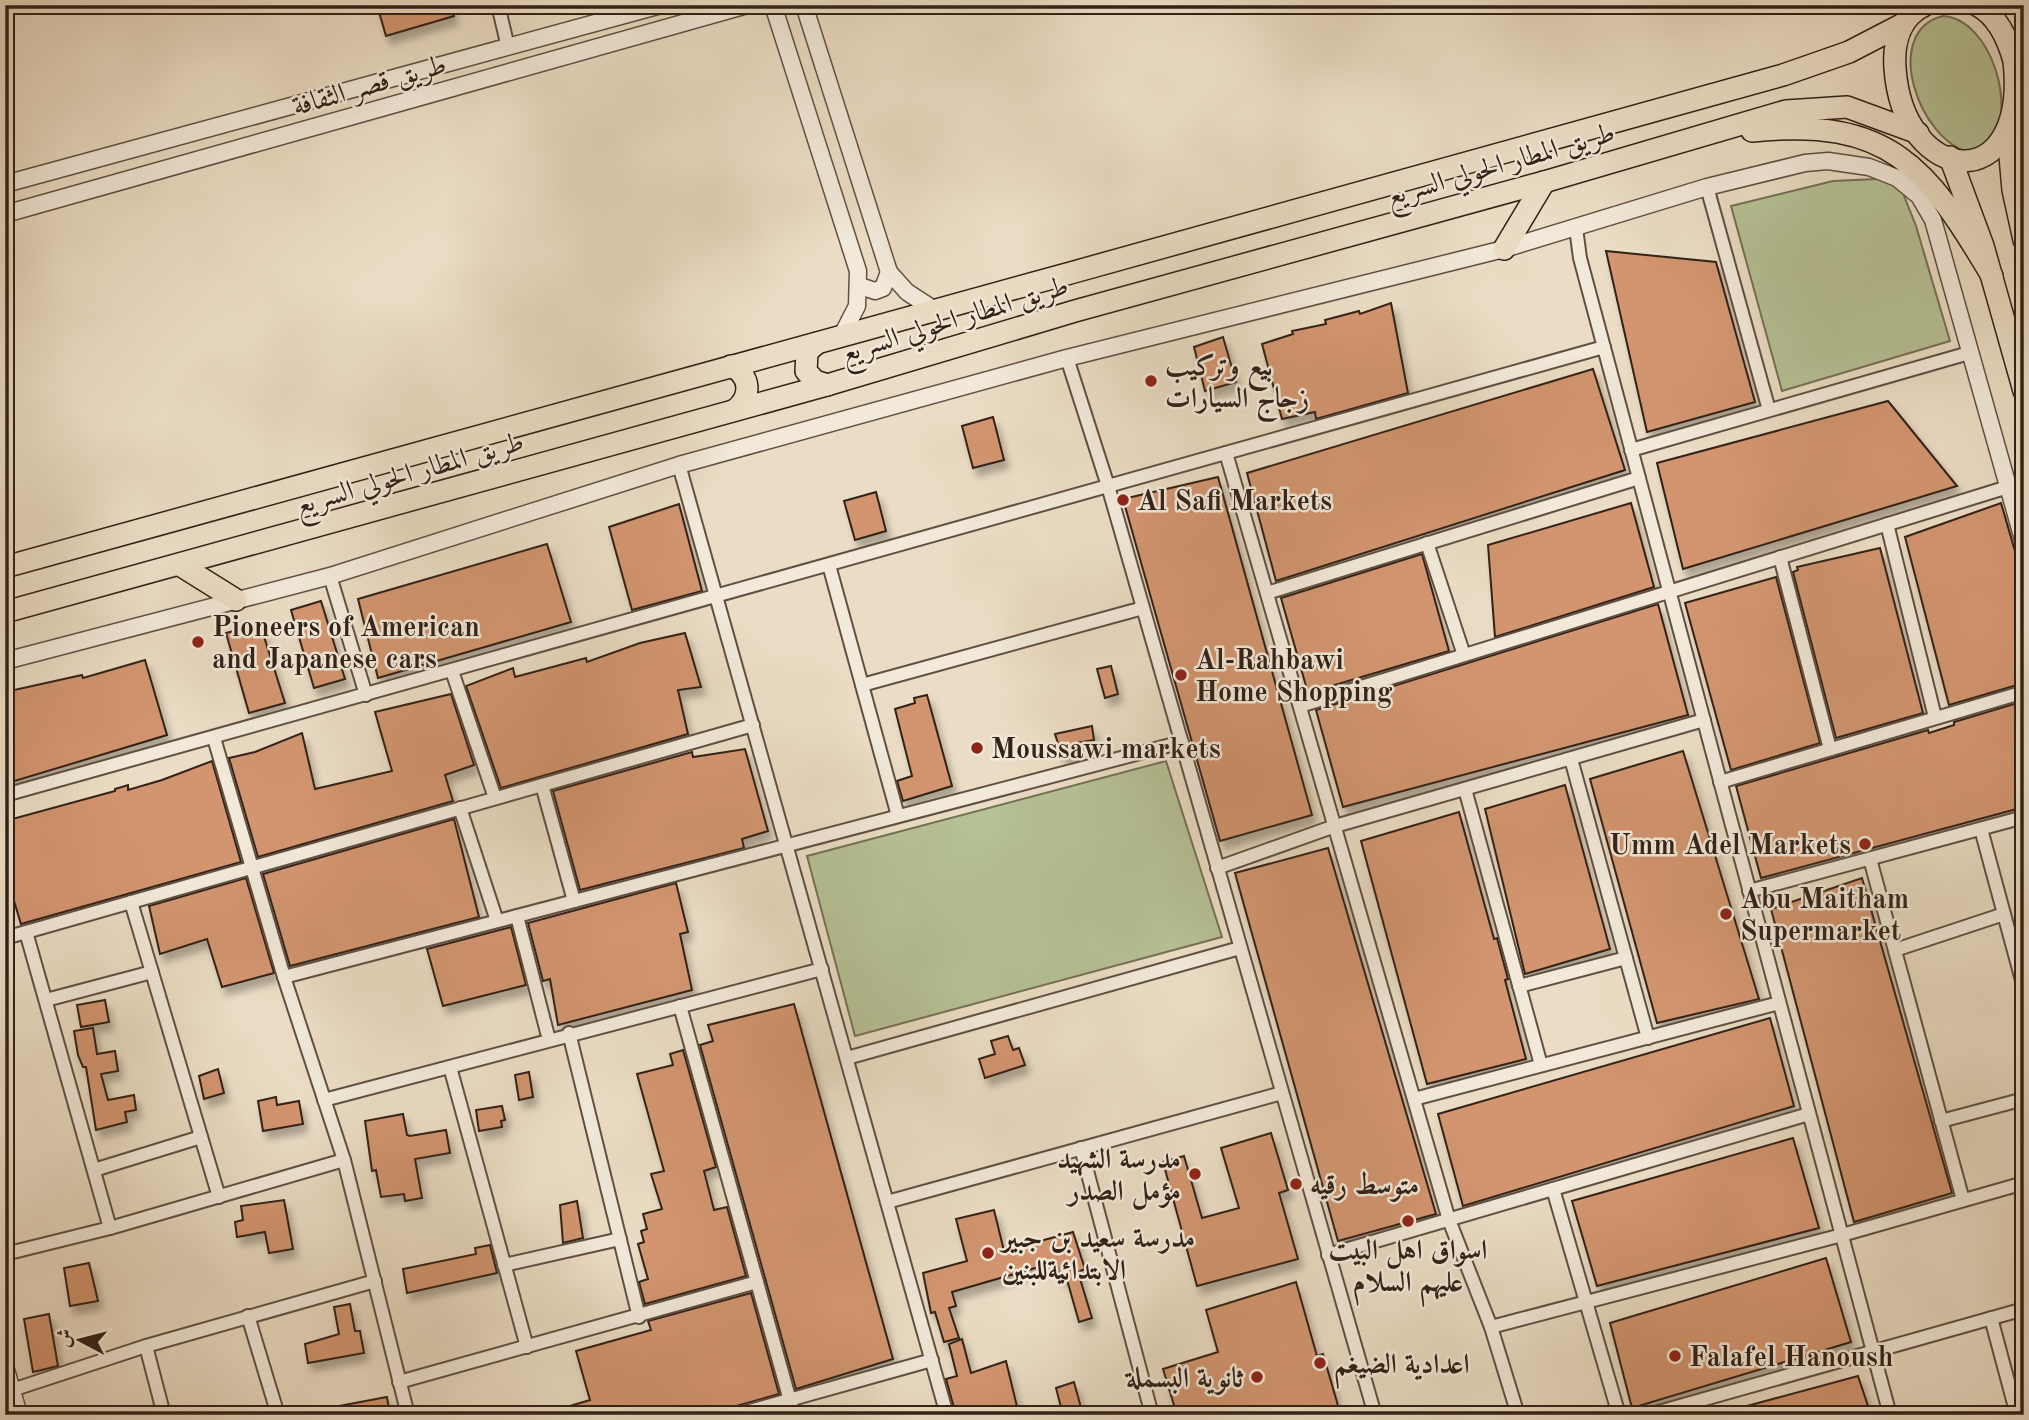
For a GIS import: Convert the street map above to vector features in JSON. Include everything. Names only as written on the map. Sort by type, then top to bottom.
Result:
[{"type":"main road","points":[[1977,5],[1992,15],[2014,37],[2020,84],[2013,190],[2024,240]]},
{"type":"main road","points":[[1912,12],[1895,55],[1899,97],[1918,133],[1927,143],[1963,162],[1976,162],[2016,138]]},
{"type":"main road","name":"طريق المطار الحولي السريع","points":[[5,567],[330,480],[933,309],[1783,75],[1849,52],[1912,12]]},
{"type":"main road","name":"طريق المطار الحولي السريع","points":[[5,612],[827,385],[1075,311],[1544,182],[1687,137],[1786,111],[1847,107],[1918,133]]},
{"type":"main road","points":[[1687,137],[1791,127],[1815,128],[1863,137],[1909,164],[1933,185],[1957,217],[1992,276]]},
{"type":"main road","points":[[1950,157],[1992,276],[2024,391]]},
{"type":"main road","points":[[1504,249],[1544,182]]},
{"type":"main road","points":[[817,343],[807,352],[805,365],[810,377],[827,385]]},
{"type":"main road","points":[[731,366],[742,374],[747,386],[744,400],[735,410]]},
{"type":"main road","points":[[180,565],[236,600]]},
{"type":"street","points":[[498,5],[508,47]]},
{"type":"street","name":"طريق قصر الثقافة","points":[[5,184],[661,5]]},
{"type":"street","name":"طريق قصر الثقافة","points":[[5,214],[747,5]]},
{"type":"street","points":[[773,5],[856,261],[860,286],[857,306],[842,335]]},
{"type":"street","points":[[804,5],[889,272],[907,292],[933,309]]},
{"type":"street","points":[[5,662],[331,576],[679,465],[1067,358],[1504,249],[1707,187],[1805,163],[1828,161],[1869,167],[1897,178],[1919,196],[1933,220],[2024,543]]},
{"type":"street","points":[[1707,187],[1769,410]]},
{"type":"street","points":[[1576,228],[1580,258],[1890,1415]]},
{"type":"street","points":[[860,286],[875,291],[883,288],[889,272]]},
{"type":"street","points":[[5,795],[1604,347]]},
{"type":"street","points":[[1631,450],[1969,353]]},
{"type":"street","points":[[1067,358],[1108,486],[1375,1415]]},
{"type":"street","points":[[1226,453],[1449,1220],[1491,1327],[1518,1415]]},
{"type":"street","points":[[679,465],[947,1415]]},
{"type":"street","points":[[1267,593],[1639,478]]},
{"type":"street","points":[[1300,706],[2024,482]]},
{"type":"street","points":[[1887,524],[1935,717]]},
{"type":"street","points":[[1427,543],[1464,655]]},
{"type":"street","points":[[1780,557],[1830,749]]},
{"type":"street","points":[[829,565],[898,816]]},
{"type":"street","points":[[331,576],[366,695]]},
{"type":"street","points":[[862,685],[1143,608]]},
{"type":"street","points":[[453,671],[495,798]]},
{"type":"street","points":[[1720,782],[2024,692]]},
{"type":"street","points":[[1217,868],[1335,826],[1704,720]]},
{"type":"street","points":[[5,938],[753,725]]},
{"type":"street","points":[[214,738],[284,977],[344,1160],[408,1415]]},
{"type":"street","points":[[284,977],[1182,742]]},
{"type":"street","points":[[1571,759],[1648,1038]]},
{"type":"street","points":[[542,785],[574,901]]},
{"type":"street","points":[[1465,789],[1541,1065]]},
{"type":"street","points":[[460,808],[497,921]]},
{"type":"street","points":[[1749,891],[2024,817]]},
{"type":"street","points":[[1981,829],[2024,988]]},
{"type":"street","points":[[1870,859],[1963,1200]]},
{"type":"street","points":[[131,902],[219,1197]]},
{"type":"street","points":[[1895,950],[2004,914]]},
{"type":"street","points":[[517,916],[549,1040]]},
{"type":"street","points":[[26,932],[110,1228]]},
{"type":"street","points":[[847,1058],[1240,948]]},
{"type":"street","points":[[1519,986],[1626,958]]},
{"type":"street","points":[[324,1100],[569,1033],[821,969]]},
{"type":"street","points":[[46,1000],[152,972]]},
{"type":"street","points":[[1414,1099],[1780,1003]]},
{"type":"street","points":[[680,1006],[794,1415]]},
{"type":"street","points":[[569,1033],[639,1317]]},
{"type":"street","points":[[450,1067],[527,1347]]},
{"type":"street","points":[[887,1202],[1282,1093]]},
{"type":"street","points":[[1941,1121],[2024,1099]]},
{"type":"street","points":[[1328,1255],[1809,1114]]},
{"type":"street","points":[[94,1170],[201,1137]]},
{"type":"street","points":[[1081,1148],[1152,1415]]},
{"type":"street","points":[[5,1254],[110,1228],[344,1160]]},
{"type":"street","points":[[1491,1327],[1842,1235],[2024,1183]]},
{"type":"street","points":[[1553,1189],[1619,1415]]},
{"type":"street","points":[[504,1265],[620,1239]]},
{"type":"street","points":[[9,1391],[146,1346],[375,1281]]},
{"type":"street","points":[[399,1382],[757,1282]]},
{"type":"street","points":[[1648,1415],[2024,1309]]},
{"type":"street","points":[[248,1316],[278,1415]]},
{"type":"street","points":[[1991,1318],[2017,1415]]},
{"type":"street","points":[[146,1346],[164,1415]]},
{"type":"street","points":[[735,1415],[932,1360]]},
{"type":"street","points":[[5,1366],[9,1391],[19,1415]]},
{"type":"green space","points":[[1943,16],[1960,21],[1975,33],[1987,49],[2000,90],[1998,128],[1990,141],[1971,153],[1952,144],[1936,129],[1914,86],[1911,63],[1914,42],[1924,26]]},
{"type":"green space","points":[[1897,178],[1916,226],[1950,341],[1782,391],[1731,206],[1833,181]]},
{"type":"green space","points":[[1166,761],[1222,937],[855,1036],[807,856]]},
{"type":"building","points":[[377,5],[450,5],[454,16],[386,36]]},
{"type":"building","points":[[1606,251],[1716,262],[1755,402],[1647,432]]},
{"type":"building","points":[[1391,303],[1408,393],[1316,419],[1315,412],[1282,419],[1262,344],[1293,334],[1292,331],[1326,324],[1325,320],[1359,311],[1360,314]]},
{"type":"building","points":[[1223,337],[1236,382],[1205,391],[1194,347]]},
{"type":"building","points":[[1593,369],[1625,470],[1276,581],[1247,473]]},
{"type":"building","points":[[1888,401],[1957,486],[1683,569],[1657,463]]},
{"type":"building","points":[[993,417],[1004,460],[973,468],[962,426]]},
{"type":"building","points":[[1218,477],[1312,815],[1220,841],[1123,499]]},
{"type":"building","points":[[876,492],[886,531],[855,540],[844,501]]},
{"type":"building","points":[[1631,503],[1654,587],[1495,637],[1488,545]]},
{"type":"building","points":[[2001,503],[2024,582],[2024,683],[1949,705],[1905,537]]},
{"type":"building","points":[[679,504],[702,591],[632,610],[609,527]]},
{"type":"building","points":[[547,544],[571,622],[378,678],[358,599]]},
{"type":"building","points":[[1880,548],[1923,713],[1836,738],[1793,572],[1798,570],[1797,567]]},
{"type":"building","points":[[1422,554],[1449,651],[1308,693],[1281,598]]},
{"type":"building","points":[[1776,577],[1820,743],[1731,770],[1685,603]]},
{"type":"building","points":[[321,601],[345,679],[314,688],[291,610]]},
{"type":"building","points":[[1658,604],[1688,715],[1343,807],[1316,710]]},
{"type":"building","points":[[260,624],[285,703],[249,713],[226,633]]},
{"type":"building","points":[[685,633],[701,687],[678,690],[688,734],[501,788],[466,686],[513,668],[515,677],[586,658],[587,662],[640,643]]},
{"type":"building","points":[[145,660],[167,735],[8,783],[5,692],[82,675],[83,678]]},
{"type":"building","points":[[1111,666],[1118,694],[1105,698],[1097,669]]},
{"type":"building","points":[[451,694],[474,765],[445,775],[453,801],[258,857],[229,758],[255,752],[302,733],[315,789],[392,771],[375,712]]},
{"type":"building","points":[[927,695],[952,786],[903,801],[897,781],[912,776],[895,709],[915,703],[914,698]]},
{"type":"building","points":[[2024,701],[2024,807],[1761,878],[1736,786],[1928,730],[1929,733],[1954,725],[1954,722]]},
{"type":"building","points":[[1092,726],[1094,740],[1076,743],[1074,755],[1062,756],[1055,734]]},
{"type":"building","points":[[745,749],[768,831],[742,839],[744,848],[580,890],[553,791],[692,752],[693,757]]},
{"type":"building","points":[[1683,751],[1759,999],[1657,1023],[1590,779]]},
{"type":"building","points":[[212,761],[241,862],[21,924],[5,871],[5,821],[115,791],[128,785],[128,790]]},
{"type":"building","points":[[1565,785],[1610,949],[1525,974],[1485,809]]},
{"type":"building","points":[[1459,812],[1494,939],[1497,938],[1526,1059],[1427,1084],[1361,841]]},
{"type":"building","points":[[454,819],[479,917],[290,966],[263,874]]},
{"type":"building","points":[[1328,848],[1436,1214],[1338,1241],[1235,873]]},
{"type":"building","points":[[246,878],[274,973],[222,987],[207,939],[160,954],[149,906]]},
{"type":"building","points":[[1862,878],[1952,1193],[1854,1222],[1771,909]]},
{"type":"building","points":[[676,883],[688,932],[680,934],[692,990],[558,1025],[550,979],[543,981],[528,923]]},
{"type":"building","points":[[511,927],[526,985],[443,1006],[427,949]]},
{"type":"building","points":[[105,1000],[109,1022],[81,1027],[77,1005]]},
{"type":"building","points":[[794,1004],[893,1359],[796,1389],[700,1045],[713,1041],[708,1025]]},
{"type":"building","points":[[1770,1018],[1794,1106],[1463,1206],[1438,1114]]},
{"type":"building","points":[[93,1028],[97,1054],[115,1051],[118,1071],[101,1074],[108,1100],[134,1095],[136,1110],[125,1112],[127,1122],[96,1130],[86,1067],[83,1067],[78,1055],[74,1031]]},
{"type":"building","points":[[1008,1036],[1013,1050],[1019,1048],[1025,1065],[985,1078],[979,1059],[995,1054],[991,1041]]},
{"type":"building","points":[[683,1050],[716,1167],[704,1171],[714,1210],[727,1207],[746,1276],[645,1304],[639,1282],[648,1279],[638,1244],[644,1242],[641,1231],[647,1229],[643,1214],[662,1209],[651,1174],[664,1171],[637,1074],[673,1065],[670,1054]]},
{"type":"building","points":[[218,1069],[224,1093],[204,1099],[199,1076]]},
{"type":"building","points":[[529,1072],[533,1097],[519,1100],[515,1075]]},
{"type":"building","points":[[276,1097],[277,1105],[299,1101],[303,1124],[263,1131],[258,1101]]},
{"type":"building","points":[[502,1106],[505,1120],[501,1121],[502,1127],[479,1131],[476,1110]]},
{"type":"building","points":[[403,1114],[407,1135],[446,1130],[450,1153],[415,1159],[422,1198],[405,1201],[404,1194],[381,1197],[376,1170],[372,1171],[365,1121]]},
{"type":"building","points":[[1271,1133],[1288,1190],[1279,1193],[1298,1259],[1197,1286],[1163,1162],[1184,1156],[1202,1218],[1239,1208],[1221,1148]]},
{"type":"building","points":[[1793,1138],[1819,1228],[1597,1286],[1572,1201]]},
{"type":"building","points":[[284,1200],[293,1249],[269,1253],[265,1232],[237,1237],[235,1222],[243,1220],[241,1206]]},
{"type":"building","points":[[577,1201],[583,1238],[563,1243],[560,1205]]},
{"type":"building","points":[[994,1210],[1004,1251],[1073,1232],[1085,1269],[1078,1272],[1092,1318],[1079,1322],[1066,1276],[1060,1278],[1056,1262],[952,1292],[956,1306],[949,1308],[959,1338],[944,1342],[935,1312],[931,1313],[923,1273],[967,1261],[956,1219]]},
{"type":"building","points":[[490,1245],[497,1273],[407,1293],[403,1269],[476,1254],[475,1248]]},
{"type":"building","points":[[1826,1258],[1851,1342],[1632,1408],[1610,1323]]},
{"type":"building","points":[[89,1263],[98,1301],[70,1306],[64,1268]]},
{"type":"building","points":[[1296,1282],[1317,1356],[1323,1354],[1339,1409],[1321,1415],[1177,1415],[1163,1369],[1218,1352],[1206,1310]]},
{"type":"building","points":[[751,1293],[779,1394],[733,1407],[720,1415],[553,1415],[553,1411],[590,1400],[576,1351],[651,1330],[648,1321]]},
{"type":"building","points":[[350,1304],[355,1331],[360,1331],[364,1353],[308,1363],[305,1344],[339,1334],[334,1307]]},
{"type":"building","points":[[49,1314],[58,1366],[33,1372],[24,1319]]},
{"type":"building","points":[[962,1339],[971,1373],[1006,1361],[1019,1415],[956,1415],[946,1379],[957,1376],[949,1344]]},
{"type":"building","points":[[1858,1376],[1871,1415],[1732,1415],[1732,1410]]},
{"type":"building","points":[[1074,1382],[1083,1415],[1063,1415],[1056,1388]]},
{"type":"building","points":[[387,1397],[390,1415],[329,1415],[328,1408]]},
{"type":"place","name":"بيع وتركيب زجاج السيارات","points":[[1151,381]]},
{"type":"place","name":"Al Safi Markets","points":[[1123,500]]},
{"type":"place","name":"Pioneers of American and Japanese cars","points":[[198,642]]},
{"type":"place","name":"Al-Rahbawi Home Shopping","points":[[1181,675]]},
{"type":"place","name":"Moussawi markets","points":[[977,748]]},
{"type":"place","name":"Umm Adel Markets","points":[[1865,844]]},
{"type":"place","name":"Abu Maitham Supermarket","points":[[1726,914]]},
{"type":"place","name":"مدرسة الشهيد مؤمل الصدر","points":[[1195,1174]]},
{"type":"place","name":"متوسط رقيه","points":[[1296,1184]]},
{"type":"place","name":"اسواق اهل البيت عليهم السلام","points":[[1408,1221]]},
{"type":"place","name":"مدرسة سعيد بن جبير الابتدائيةللبنين","points":[[988,1253]]},
{"type":"place","name":"Falafel Hanoush","points":[[1675,1356]]},
{"type":"place","name":"اعدادية الضيغم","points":[[1320,1363]]},
{"type":"place","name":"ثانوية البسملة","points":[[1257,1377]]}]
